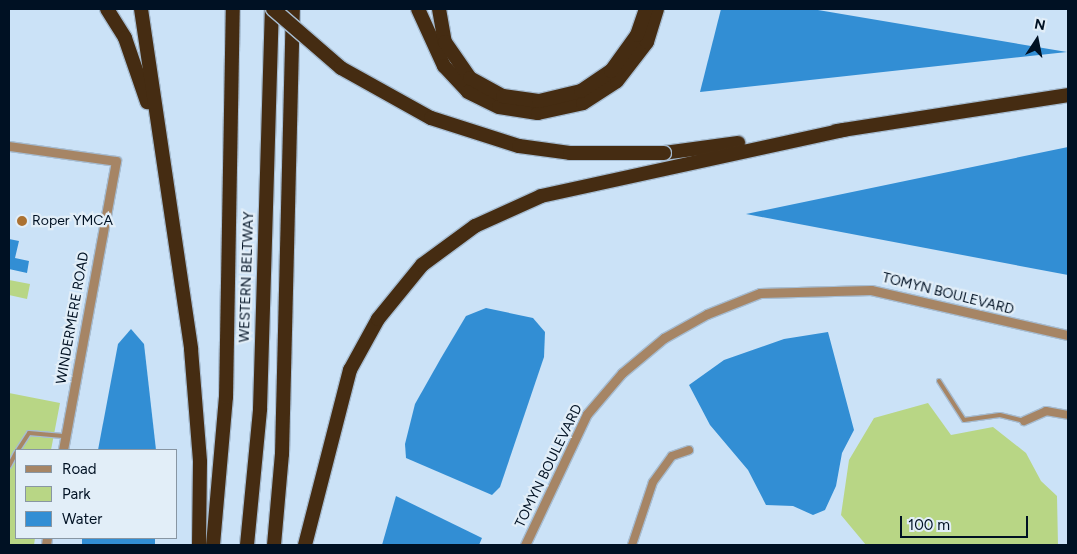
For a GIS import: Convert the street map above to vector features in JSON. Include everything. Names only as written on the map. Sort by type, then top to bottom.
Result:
[{"type":"highway","points":[[107,9],[125,38],[143,87],[170,209]]},
{"type":"highway","name":"WESTERN BELTWAY","points":[[212,545],[226,388],[234,9]]},
{"type":"highway","points":[[273,9],[340,68],[384,96],[440,122],[519,146],[570,153],[664,153],[844,130],[1068,95]]},
{"type":"highway","name":"WESTERN BELTWAY","points":[[247,545],[260,408],[273,9]]},
{"type":"highway","points":[[274,545],[282,454],[293,9]]},
{"type":"highway","points":[[418,9],[444,66],[468,92],[499,107],[538,113],[583,103],[617,81],[647,42],[657,9]]},
{"type":"highway","points":[[439,9],[445,42],[470,78],[503,96],[539,101],[581,91],[611,71],[630,48],[646,9]]},
{"type":"highway","points":[[141,10],[196,403],[199,545]]},
{"type":"highway","points":[[305,545],[350,370],[378,319],[422,265],[475,226],[541,196],[599,180],[844,130]]},
{"type":"street","name":"WINDERMERE ROAD","points":[[9,146],[116,161],[63,449]]},
{"type":"street","name":"TOMYN BOULEVARD","points":[[525,545],[587,414],[622,372],[664,338],[707,314],[760,293],[871,290],[1068,335]]},
{"type":"street","points":[[1024,421],[1046,411],[1068,415]]},
{"type":"street","points":[[632,545],[653,482],[672,456],[689,450]]},
{"type":"lane","points":[[939,381],[964,420],[1000,415],[1024,421]]},
{"type":"lane","points":[[19,449],[29,433],[66,436]]},
{"type":"green space","points":[[9,280],[30,284],[27,299],[9,295]]},
{"type":"green space","points":[[9,393],[60,403],[51,449],[15,449],[15,539],[35,539],[34,545],[9,545]]},
{"type":"green space","points":[[928,403],[951,435],[993,427],[1026,453],[1041,481],[1057,496],[1058,545],[866,545],[841,515],[849,460],[874,418]]},
{"type":"water","points":[[721,9],[812,9],[1067,52],[700,92]]},
{"type":"water","points":[[1068,147],[1068,275],[746,214]]},
{"type":"water","points":[[9,239],[19,241],[15,258],[29,261],[27,273],[9,269]]},
{"type":"water","points":[[486,308],[533,318],[545,332],[544,357],[500,487],[492,495],[406,458],[405,444],[415,404],[466,316]]},
{"type":"water","points":[[131,329],[144,344],[156,449],[98,449],[118,344]]},
{"type":"water","points":[[828,332],[854,430],[842,453],[836,486],[825,510],[813,515],[793,506],[766,505],[748,470],[710,425],[689,385],[724,360],[784,339]]},
{"type":"water","points":[[396,496],[482,538],[479,545],[382,545]]},
{"type":"water","points":[[82,539],[155,539],[155,545],[82,545]]},
{"type":"place","name":"Roper YMCA","points":[[22,221]]}]
